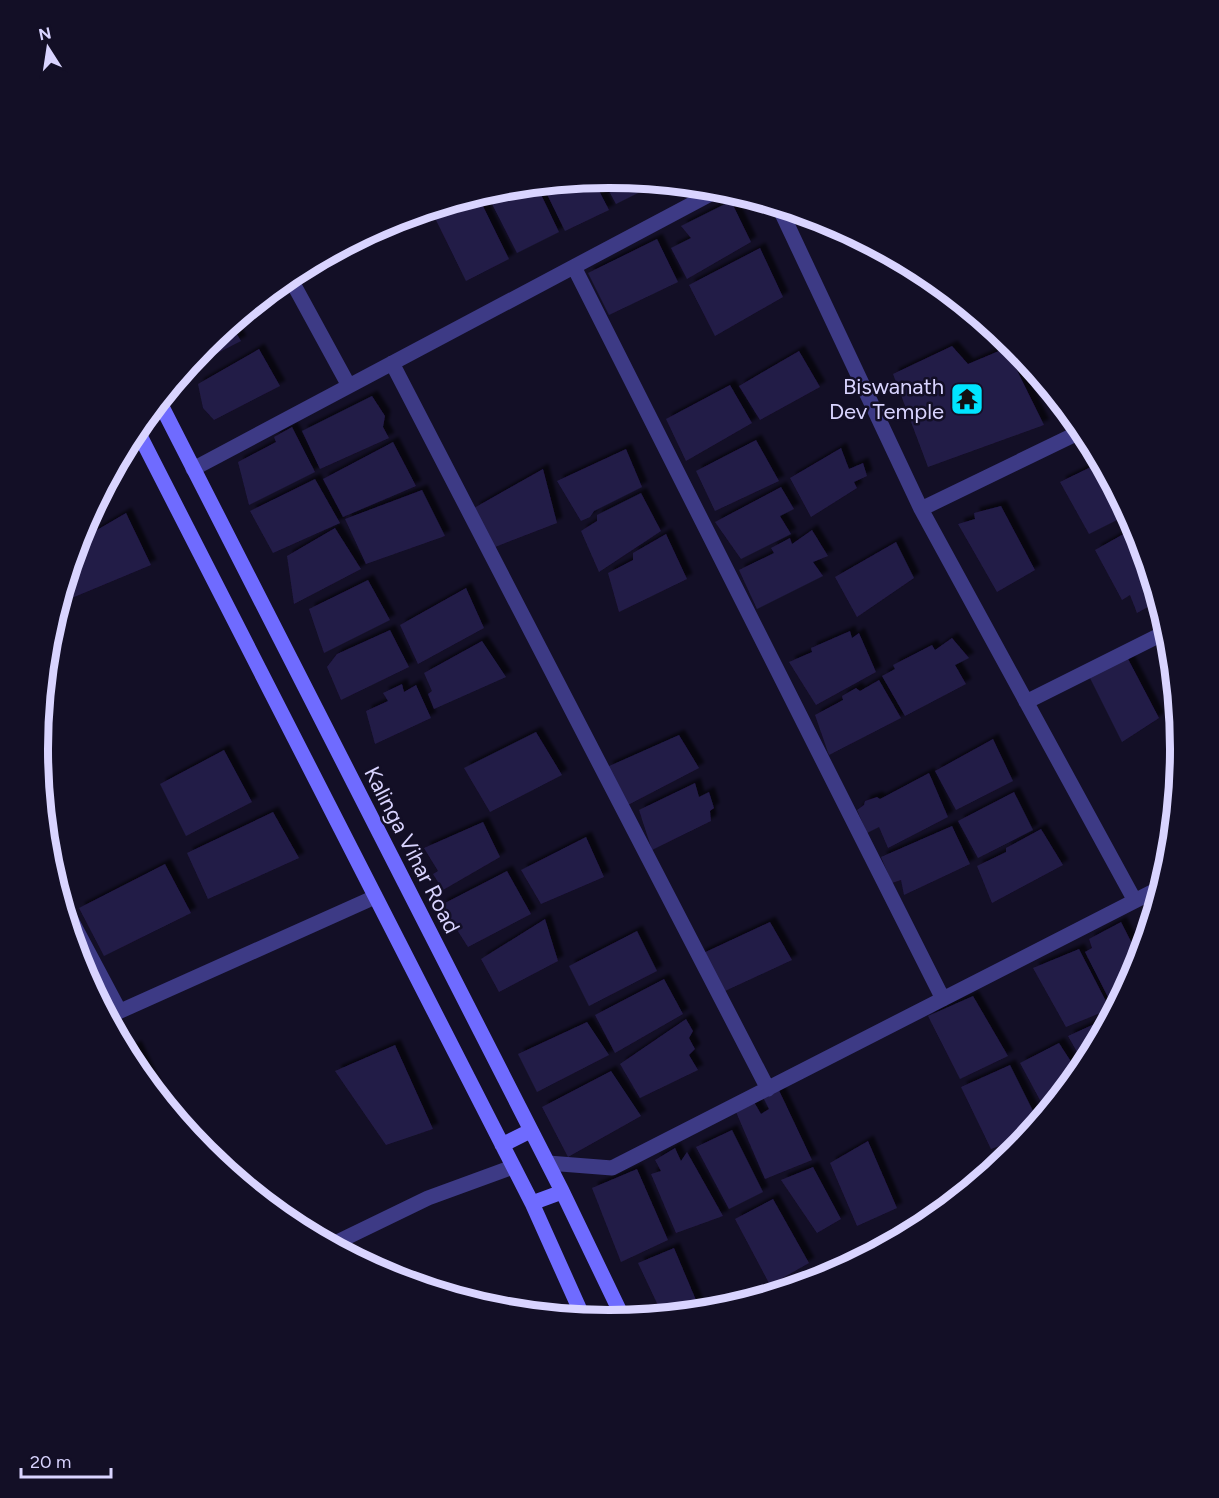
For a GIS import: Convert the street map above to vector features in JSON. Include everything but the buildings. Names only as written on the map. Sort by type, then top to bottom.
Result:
[{"type":"street","points":[[193,469],[707,196]]},
{"type":"street","points":[[783,215],[921,509],[1135,901]]},
{"type":"street","points":[[574,267],[943,999]]},
{"type":"street","points":[[294,285],[349,386]]},
{"type":"street","points":[[392,363],[768,1089]]},
{"type":"street","name":"Kalinga Vihar Road","points":[[163,409],[548,1163],[619,1310]]},
{"type":"street","points":[[921,509],[1074,435]]},
{"type":"street","points":[[142,439],[532,1203],[580,1309]]},
{"type":"street","points":[[1026,702],[1159,635]]},
{"type":"street","points":[[548,1163],[612,1168],[1152,892]]},
{"type":"street","points":[[114,1013],[375,897]]},
{"type":"street","points":[[502,1145],[530,1131]]},
{"type":"street","points":[[339,1241],[428,1198],[513,1167]]},
{"type":"street","points":[[532,1203],[562,1192]]},
{"type":"place","name":"Biswanath Dev Temple","points":[[967,399]]}]
